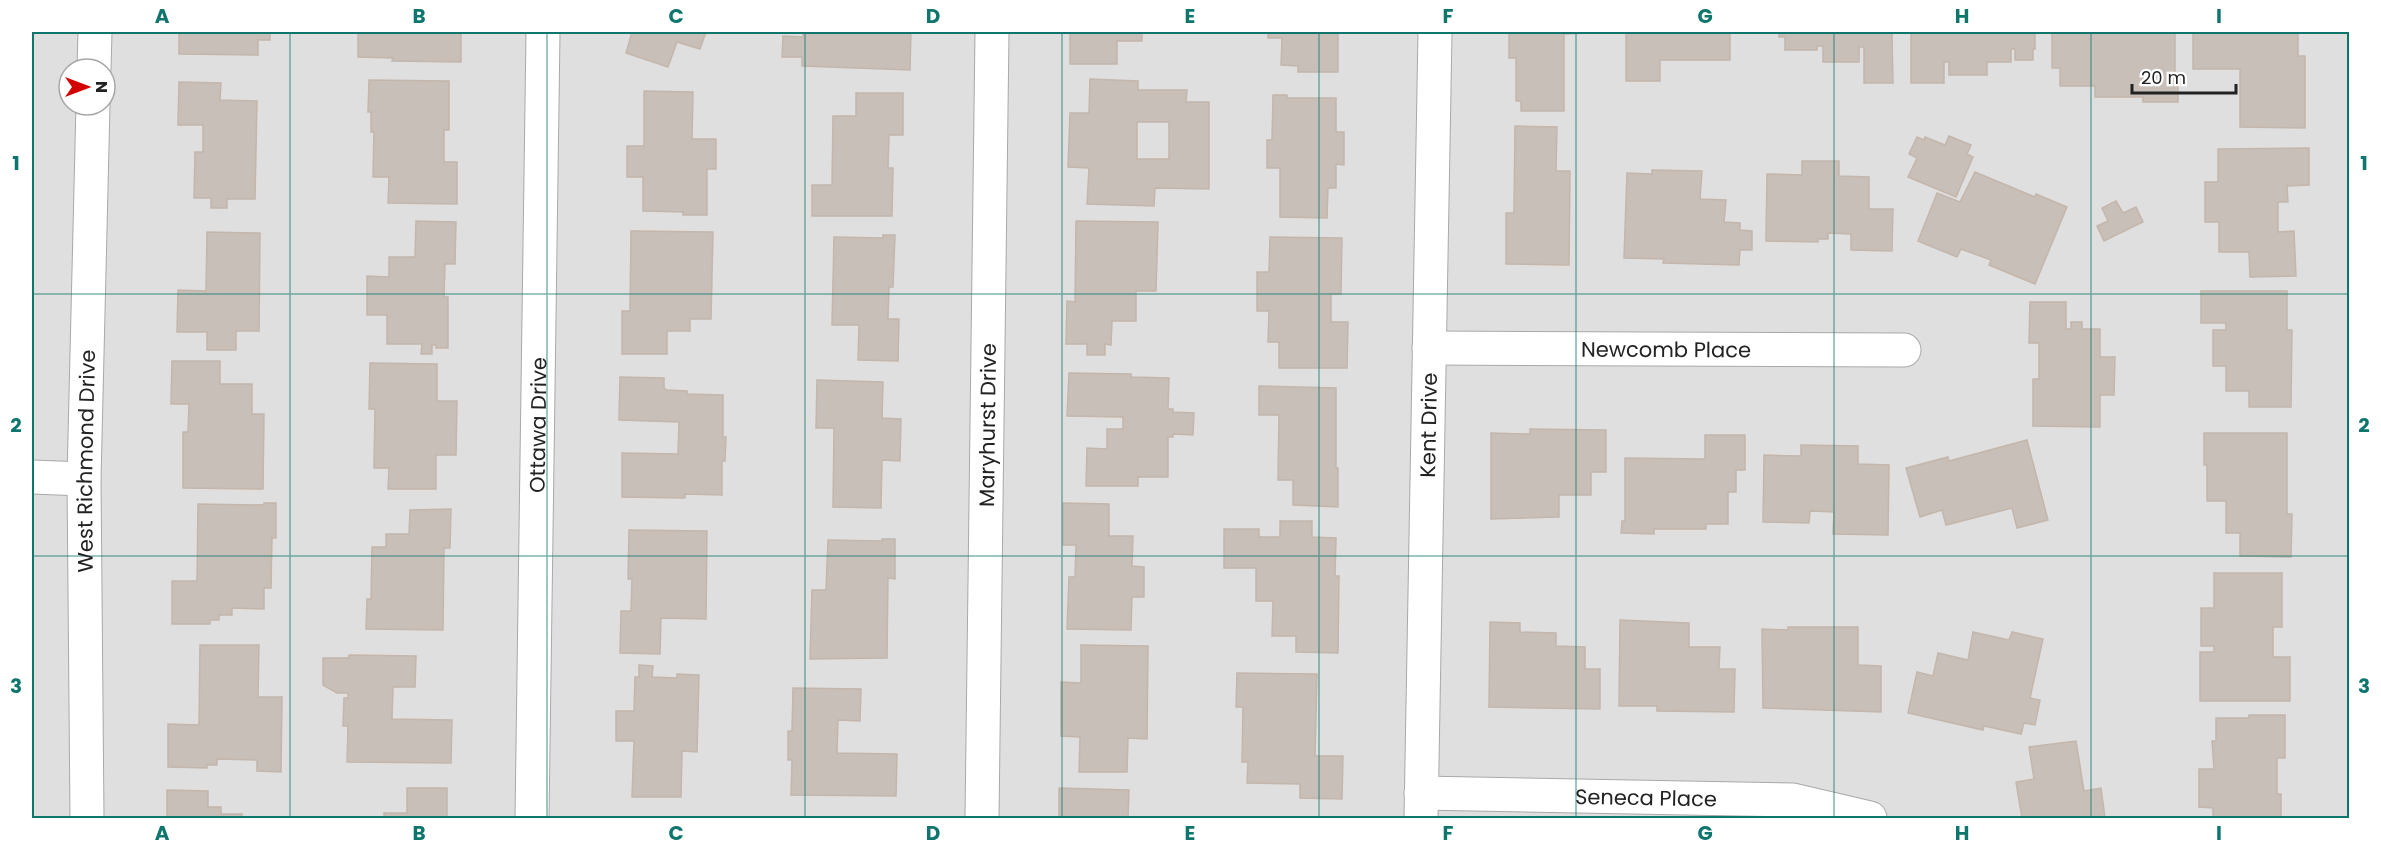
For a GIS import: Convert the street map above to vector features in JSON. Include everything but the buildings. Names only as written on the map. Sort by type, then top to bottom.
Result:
[{"type":"street","points":[[94,57],[95,32]]},
{"type":"street","name":"Ottawa Drive","points":[[532,819],[543,32]]},
{"type":"street","name":"Maryhurst Drive","points":[[982,819],[992,32]]},
{"type":"street","name":"Kent Drive","points":[[1421,806],[1435,32]]},
{"type":"street","name":"West Richmond Drive","points":[[87,819],[84,478],[93,117]]},
{"type":"street","name":"Newcomb Place","points":[[1429,348],[1904,350]]},
{"type":"street","points":[[32,477],[84,478]]},
{"type":"street","name":"Seneca Place","points":[[1421,806],[1792,800],[1870,819]]},
{"type":"shaded area","points":[[32,32],[2349,32],[2349,818],[32,818]]}]
